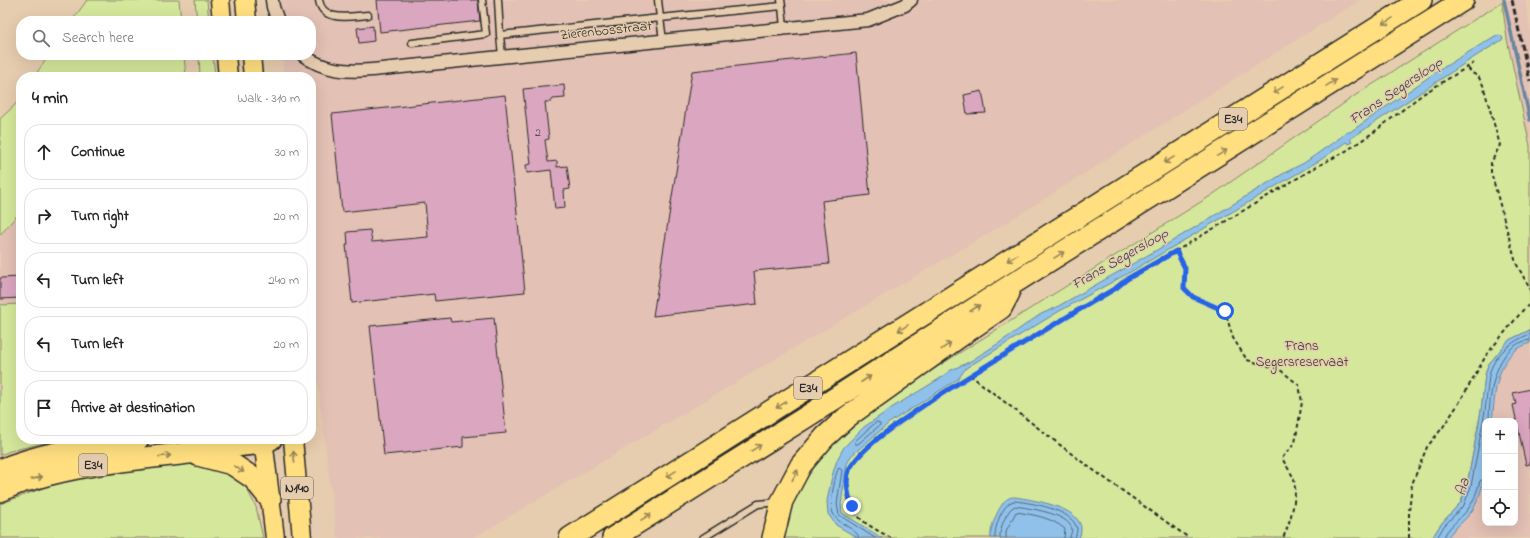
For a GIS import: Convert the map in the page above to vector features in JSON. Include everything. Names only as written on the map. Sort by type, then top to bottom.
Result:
[{"type":"highway","name":"E34","points":[[570,538],[1421,0]]},
{"type":"highway","name":"E34","points":[[613,538],[1463,0]]},
{"type":"highway","points":[[773,538],[782,501],[801,465],[825,437],[847,417],[1001,308],[1014,283]]},
{"type":"highway","name":"E34","points":[[0,470],[14,464],[86,446],[101,444]]},
{"type":"highway","name":"E34","points":[[0,491],[28,480],[81,467],[189,453],[197,450],[238,444]]},
{"type":"highway","name":"E34","points":[[189,453],[232,464],[253,478],[270,499]]},
{"type":"main road","points":[[220,0],[222,16]]},
{"type":"main road","points":[[244,0],[246,16]]},
{"type":"main road","points":[[226,60],[228,72]]},
{"type":"main road","points":[[251,60],[252,72]]},
{"type":"main road","name":"N140","points":[[266,444],[270,499],[275,538]]},
{"type":"main road","name":"N140","points":[[293,444],[302,538]]},
{"type":"street","points":[[272,0],[276,16]]},
{"type":"street","name":"Zierenbosstraat","points":[[312,60],[334,70],[351,71],[868,20],[905,5],[911,0]]},
{"type":"lane","points":[[319,0],[320,5],[324,10],[332,16],[341,17],[368,15]]},
{"type":"lane","points":[[412,43],[486,34],[482,0]]},
{"type":"lane","points":[[498,0],[502,56]]},
{"type":"lane","points":[[658,0],[663,40]]},
{"type":"lane","points":[[500,35],[782,3],[784,28]]},
{"type":"lane","points":[[703,538],[758,504],[782,501]]},
{"type":"path","points":[[891,538],[866,524],[855,514],[849,497],[847,480],[849,471],[861,455],[892,427],[970,375],[1116,288],[1127,279],[1316,167],[1346,151],[1424,94],[1474,63]]},
{"type":"path","points":[[1468,68],[1472,73],[1478,76],[1483,85],[1500,146],[1491,163],[1491,172],[1516,263],[1530,289]]},
{"type":"path","points":[[1176,251],[1185,268],[1184,288],[1193,297],[1225,311],[1233,338],[1247,360],[1279,369],[1299,385],[1302,402],[1295,443],[1282,458],[1293,478],[1295,488],[1295,496],[1283,538]]},
{"type":"path","points":[[1409,538],[1408,511],[1412,484],[1427,447],[1459,403],[1486,354],[1523,310],[1530,304]]},
{"type":"path","points":[[970,375],[1082,462],[1189,538]]},
{"type":"shaded area","points":[[279,0],[1360,0],[1009,221],[473,538],[337,538],[316,370],[316,72],[283,72],[283,60],[316,60],[316,16],[281,16]]},
{"type":"shaded area","points":[[1506,0],[1525,0],[1530,28],[1530,146],[1507,39],[1502,2]]},
{"type":"shaded area","points":[[16,217],[16,304],[0,305],[0,235]]},
{"type":"shaded area","points":[[1530,343],[1530,538],[1447,538],[1472,511],[1479,497],[1482,485],[1482,526],[1518,526],[1518,418],[1492,418],[1498,377],[1501,368],[1516,350]]},
{"type":"green space","points":[[87,0],[179,0],[181,16],[76,16]]},
{"type":"green space","points":[[195,0],[207,0],[209,16],[197,16]]},
{"type":"green space","name":"Frans Segersreservaat","points":[[1502,2],[1507,39],[1530,146],[1530,330],[1509,340],[1488,365],[1485,375],[1481,411],[1467,485],[1461,502],[1441,524],[1432,538],[784,538],[788,516],[798,491],[831,443],[897,392],[1212,195],[1356,95]]},
{"type":"green space","points":[[46,60],[184,60],[186,72],[37,72]]},
{"type":"green space","points":[[199,60],[213,60],[215,72],[200,72]]},
{"type":"green space","points":[[16,104],[16,217],[0,235],[0,119]]},
{"type":"green space","points":[[16,304],[16,444],[39,444],[0,455],[0,305]]},
{"type":"green space","points":[[182,459],[242,479],[256,507],[263,538],[0,538],[0,504],[43,488],[89,476]]},
{"type":"water","points":[[1500,35],[1503,38],[1502,40],[1350,139],[1352,142],[1348,144],[1346,142],[1322,159],[1132,271],[1058,312],[966,368],[958,379],[889,423],[851,456],[847,464],[841,504],[842,513],[882,538],[858,538],[836,525],[828,514],[827,501],[837,460],[844,447],[864,427],[951,370],[969,362],[999,343],[1041,314],[1055,308],[1169,243],[1286,172],[1304,163],[1341,137],[1345,132],[1350,132],[1436,72],[1495,36]]},
{"type":"water","points":[[1530,330],[1530,343],[1516,350],[1509,357],[1500,373],[1495,392],[1492,418],[1482,418],[1482,486],[1477,501],[1469,515],[1447,538],[1432,538],[1441,524],[1461,502],[1467,485],[1481,411],[1485,375],[1488,365],[1509,340]]},
{"type":"water","points":[[1015,497],[1047,503],[1070,513],[1077,519],[1081,528],[1079,538],[991,538],[994,519],[999,509],[1006,500]]},
{"type":"building","points":[[377,0],[478,0],[480,21],[380,32]]},
{"type":"building","points":[[373,26],[374,41],[359,43],[357,28]]},
{"type":"building","points":[[856,53],[870,195],[822,201],[829,264],[754,271],[757,304],[653,316],[692,71]]},
{"type":"building","points":[[564,85],[565,98],[553,99],[551,102],[545,102],[549,139],[545,140],[548,162],[557,161],[557,167],[567,166],[570,189],[564,190],[565,208],[555,209],[551,170],[527,173],[526,165],[531,164],[523,89]]},
{"type":"building","points":[[982,91],[986,113],[967,114],[964,95]]},
{"type":"building","points":[[505,95],[525,292],[435,301],[434,294],[352,303],[346,245],[348,245],[347,232],[370,230],[372,242],[428,237],[425,203],[342,212],[332,114]]},
{"type":"building","points":[[16,277],[16,298],[0,299],[0,278]]},
{"type":"building","points":[[450,318],[451,322],[494,318],[506,433],[463,437],[463,447],[384,455],[370,326]]},
{"type":"building","points":[[1530,389],[1530,464],[1526,465],[1518,428],[1518,418],[1516,418],[1513,405],[1516,404],[1513,393]]},
{"type":"waterway","points":[[1504,0],[1530,120]]},
{"type":"railway","points":[[1512,0],[1530,81]]},
{"type":"route","points":[[852,506],[849,497],[847,480],[849,471],[861,455],[892,427],[984,366],[1176,251],[1185,268],[1184,288],[1193,297],[1225,311]]},
{"type":"water label","name":"Frans Segersloop","points":[[1396,91]]},
{"type":"water label","name":"Frans Segersloop","points":[[1120,259]]},
{"type":"water label","name":"Aa","points":[[1463,487]]}]
